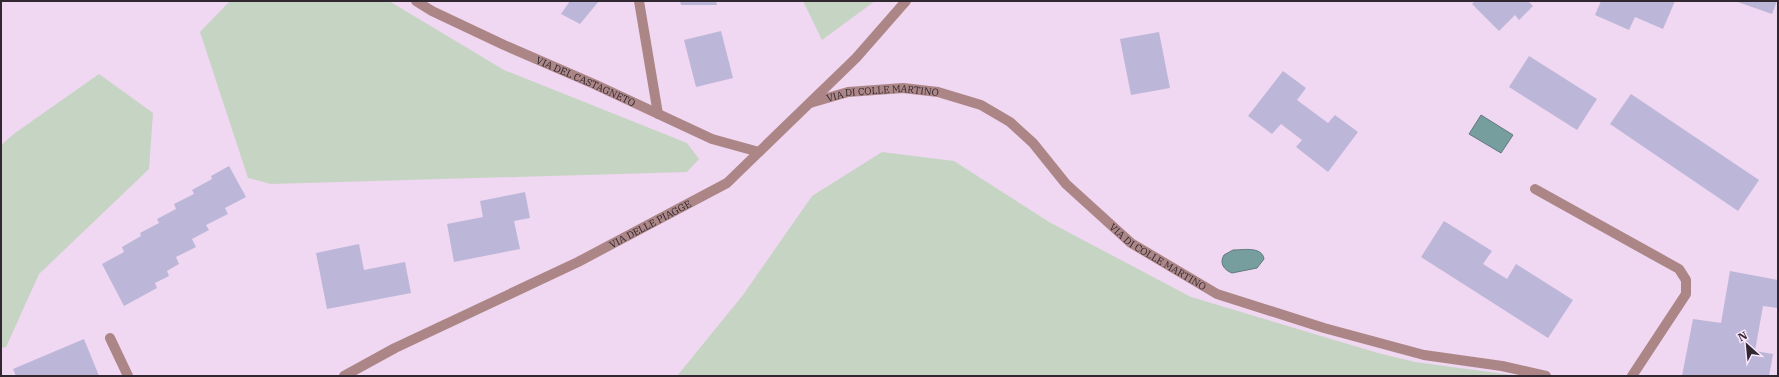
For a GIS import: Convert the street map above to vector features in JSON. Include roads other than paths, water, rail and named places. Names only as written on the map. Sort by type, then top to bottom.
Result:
[{"type":"street","name":"VIA DEL CASTAGNETO","points":[[416,1],[432,11],[504,45],[712,139],[759,152]]},
{"type":"street","points":[[639,1],[658,114]]},
{"type":"street","name":"VIA DELLE PIAGGE","points":[[344,376],[395,348],[578,262],[727,183],[856,58],[906,1]]},
{"type":"street","name":"VIA DI COLLE MARTINO","points":[[810,103],[848,92],[903,88],[938,92],[981,105],[1010,122],[1033,143],[1066,184],[1131,243],[1217,294],[1324,328],[1424,355],[1502,366],[1546,376]]},
{"type":"street","points":[[1535,189],[1679,269],[1686,280],[1686,294],[1632,376]]},
{"type":"street","points":[[110,338],[128,376]]}]
